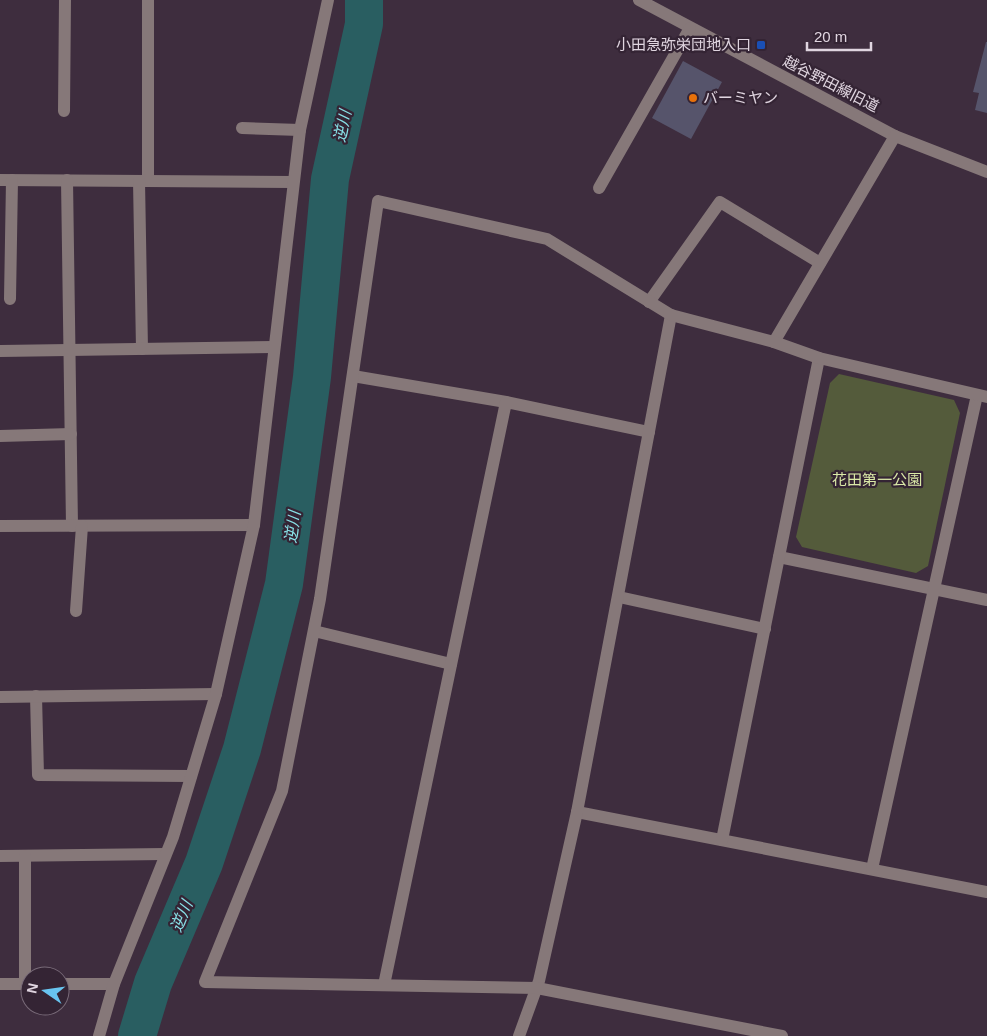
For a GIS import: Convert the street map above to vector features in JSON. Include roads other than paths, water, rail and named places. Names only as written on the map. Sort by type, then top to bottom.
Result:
[{"type":"street","points":[[64,111],[65,0]]},
{"type":"street","points":[[142,349],[148,0]]},
{"type":"street","points":[[99,1036],[114,984],[165,854],[216,694],[254,525],[273,347],[300,130],[328,0]]},
{"type":"street","name":"越谷野田線旧道","points":[[639,0],[895,136],[987,172]]},
{"type":"street","points":[[600,188],[690,28]]},
{"type":"street","points":[[242,128],[300,130]]},
{"type":"street","points":[[774,342],[895,136]]},
{"type":"street","points":[[10,299],[6,180],[293,182]]},
{"type":"street","points":[[67,180],[71,434],[77,526],[76,611]]},
{"type":"street","points":[[782,1036],[537,988],[205,982],[282,791],[314,631],[378,201],[547,239],[671,315],[774,342],[819,358],[982,396],[934,589],[872,869]]},
{"type":"street","points":[[650,302],[720,202],[820,263]]},
{"type":"street","points":[[519,1036],[537,988],[577,812],[671,315]]},
{"type":"street","points":[[0,351],[273,347]]},
{"type":"street","points":[[722,840],[819,358]]},
{"type":"street","points":[[353,376],[506,402],[649,432]]},
{"type":"street","points":[[384,985],[506,402]]},
{"type":"street","points":[[0,436],[71,434]]},
{"type":"street","points":[[0,526],[254,525]]},
{"type":"street","points":[[779,557],[987,600]]},
{"type":"street","points":[[619,597],[765,629]]},
{"type":"street","points":[[314,631],[451,664]]},
{"type":"street","points":[[0,697],[216,694]]},
{"type":"street","points":[[36,696],[38,775],[191,776]]},
{"type":"street","points":[[577,812],[987,892]]},
{"type":"street","points":[[0,856],[165,854]]},
{"type":"street","points":[[25,856],[27,966]]},
{"type":"street","points":[[0,984],[20,984]]},
{"type":"street","points":[[70,984],[114,984]]},
{"type":"waterway","name":"逆川","points":[[137,1036],[153,983],[204,863],[242,749],[284,584],[312,377],[330,179],[364,24],[364,0]]},
{"type":"place","name":"小田急弥栄団地入口","points":[[761,45]]},
{"type":"place","name":"バーミヤン","points":[[693,98]]},
{"type":"park label","name":"花田第一公園","points":[[877,480]]}]
